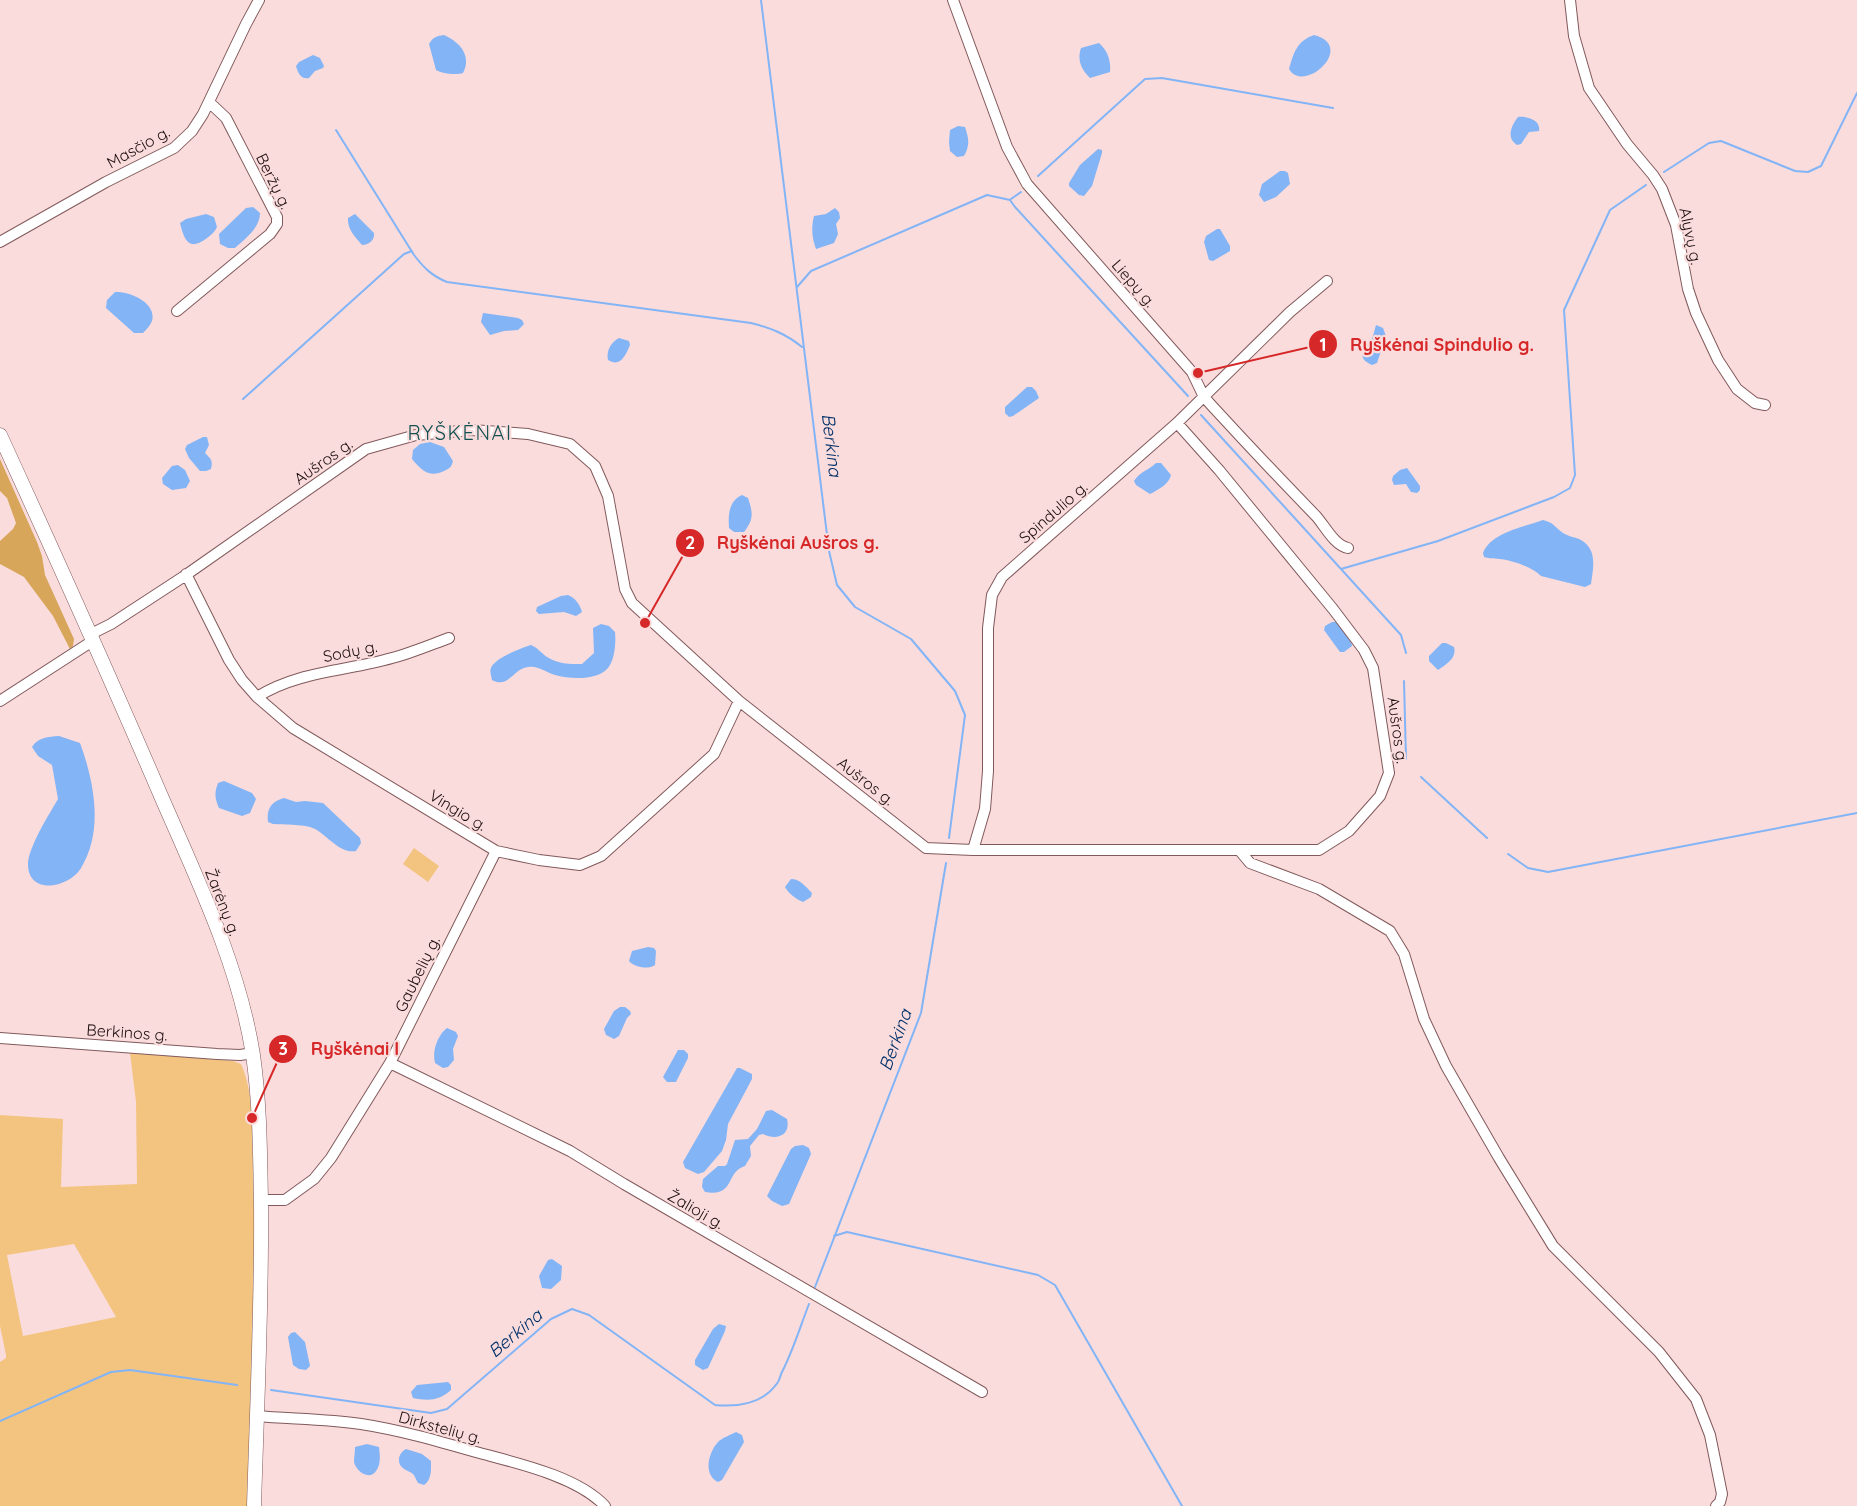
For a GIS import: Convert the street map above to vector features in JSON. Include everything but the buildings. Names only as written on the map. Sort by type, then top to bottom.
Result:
[{"type":"main road","name":"Žarėnų g.","points":[[0,435],[92,637],[214,921],[236,984],[253,1053],[261,1128],[262,1256],[254,1506]]},
{"type":"street","name":"Masčio g.","points":[[0,242],[106,182],[174,148],[192,131],[209,102],[259,0]]},
{"type":"street","name":"Liepų g.","points":[[953,0],[1007,147],[1028,184],[1192,372],[1204,397],[1338,543],[1348,548]]},
{"type":"street","name":"Alyvų g.","points":[[1570,0],[1575,36],[1589,88],[1627,144],[1662,189],[1676,225],[1688,289],[1696,313],[1718,360],[1737,389],[1755,403],[1765,405]]},
{"type":"street","name":"Beržų g.","points":[[177,311],[270,234],[277,224],[277,217],[226,118],[209,102]]},
{"type":"street","name":"Spindulio g.","points":[[973,850],[985,809],[988,771],[988,628],[992,594],[1002,577],[1177,423],[1272,328],[1327,280]]},
{"type":"street","name":"Aušros g.","points":[[0,700],[366,449],[416,435],[472,430],[528,434],[570,444],[595,466],[608,496],[625,589],[632,603],[738,701],[927,848],[1319,850],[1349,831],[1380,796],[1389,773],[1373,669],[1364,650],[1219,470],[1177,423]]},
{"type":"street","name":"Vingio g.","points":[[186,574],[229,660],[242,680],[257,697],[293,728],[496,850],[539,860],[580,865],[601,856],[714,754],[738,701]]},
{"type":"street","name":"Sodų g.","points":[[257,697],[266,691],[316,673],[391,658],[449,638]]},
{"type":"street","name":"Gaubelių g.","points":[[261,1200],[285,1200],[314,1179],[331,1158],[390,1063],[496,850]]},
{"type":"street","points":[[1240,851],[1250,863],[1319,889],[1390,931],[1404,954],[1424,1019],[1446,1066],[1553,1246],[1659,1352],[1696,1399],[1710,1435],[1722,1494],[1716,1506]]},
{"type":"street","name":"Berkinos g.","points":[[0,1038],[217,1054],[253,1053]]},
{"type":"street","name":"Žalioji g.","points":[[390,1063],[570,1151],[982,1392]]},
{"type":"street","name":"Dirkstelių g.","points":[[256,1416],[359,1424],[406,1432],[517,1463],[561,1478],[596,1497],[605,1506]]},
{"type":"shaded area","points":[[0,459],[37,542],[45,575],[74,639],[70,649],[53,616],[24,577],[0,564],[0,541],[16,523],[7,498],[0,491]]},
{"type":"shaded area","points":[[414,848],[439,866],[428,882],[403,864]]},
{"type":"shaded area","points":[[130,1053],[233,1061],[241,1064],[249,1089],[252,1117],[254,1255],[248,1506],[0,1506],[0,1362],[6,1358],[6,1355],[0,1326],[0,1115],[63,1119],[61,1187],[137,1184],[136,1102]],"holes":[[[74,1244],[116,1317],[23,1336],[7,1255]]]},
{"type":"water","points":[[444,35],[463,50],[466,61],[463,73],[450,74],[436,70],[429,44],[435,37]]},
{"type":"water","points":[[1314,35],[1326,41],[1330,49],[1329,57],[1315,73],[1305,76],[1296,75],[1289,69],[1295,52],[1304,40]]},
{"type":"water","points":[[1099,43],[1108,56],[1110,72],[1090,78],[1081,64],[1079,56],[1081,48]]},
{"type":"water","points":[[313,55],[320,58],[324,66],[309,78],[304,78],[296,66]]},
{"type":"water","points":[[1518,117],[1536,121],[1539,131],[1529,132],[1521,144],[1517,145],[1512,139],[1511,132]]},
{"type":"water","points":[[958,126],[965,127],[968,142],[964,156],[957,157],[950,151],[949,142],[950,130]]},
{"type":"water","points":[[1098,149],[1102,150],[1102,153],[1092,186],[1084,196],[1079,195],[1069,186],[1069,183],[1080,165]]},
{"type":"water","points":[[1280,171],[1288,173],[1290,184],[1276,197],[1264,202],[1259,195],[1262,184]]},
{"type":"water","points":[[253,207],[260,213],[258,224],[251,233],[235,248],[228,248],[220,244],[219,234],[246,208]]},
{"type":"water","points":[[835,208],[840,218],[836,224],[838,234],[834,243],[816,249],[812,233],[814,216],[826,214]]},
{"type":"water","points":[[206,214],[214,217],[217,227],[215,231],[201,242],[192,244],[188,242],[180,223],[186,219]]},
{"type":"water","points":[[355,214],[374,233],[371,242],[367,244],[362,245],[350,229],[348,218]]},
{"type":"water","points":[[1220,229],[1230,246],[1230,251],[1213,261],[1209,260],[1204,242],[1206,236]]},
{"type":"water","points":[[115,292],[135,296],[150,309],[152,321],[143,333],[134,333],[106,308],[107,300]]},
{"type":"water","points":[[483,313],[518,318],[524,324],[518,330],[490,335],[481,322]]},
{"type":"water","points":[[1376,325],[1383,328],[1386,336],[1377,363],[1372,365],[1366,362],[1362,355],[1373,336]]},
{"type":"water","points":[[619,338],[629,341],[630,345],[620,361],[613,362],[608,360],[608,350]]},
{"type":"water","points":[[1027,387],[1032,387],[1039,398],[1009,417],[1005,413],[1005,407]]},
{"type":"water","points":[[207,437],[209,445],[205,453],[211,460],[212,466],[211,469],[200,471],[185,449],[187,445]]},
{"type":"water","points":[[430,442],[444,447],[453,461],[449,468],[439,473],[434,474],[423,470],[412,459],[413,450],[420,444]]},
{"type":"water","points":[[1156,463],[1161,463],[1171,475],[1166,484],[1150,494],[1136,485],[1134,481]]},
{"type":"water","points":[[178,465],[185,470],[190,481],[186,488],[172,490],[163,484],[162,478],[172,466]]},
{"type":"water","points":[[1407,468],[1420,486],[1417,493],[1411,492],[1406,484],[1394,485],[1392,480],[1400,470]]},
{"type":"water","points":[[742,495],[748,498],[752,512],[751,519],[744,532],[734,532],[729,528],[729,513],[734,501]]},
{"type":"water","points":[[1543,520],[1565,534],[1581,540],[1590,549],[1593,560],[1591,584],[1585,587],[1541,576],[1516,562],[1484,557],[1483,553],[1487,546],[1500,535]]},
{"type":"water","points":[[568,595],[577,602],[581,609],[582,612],[576,616],[564,612],[539,614],[536,611],[537,607]]},
{"type":"water","points":[[1336,622],[1351,641],[1352,646],[1344,652],[1340,652],[1324,630],[1325,626]]},
{"type":"water","points":[[601,624],[609,626],[615,632],[612,660],[603,672],[583,678],[568,677],[531,667],[518,671],[502,682],[492,680],[490,673],[492,666],[499,659],[531,645],[555,661],[582,664],[594,653],[593,628]]},
{"type":"water","points":[[1442,643],[1454,647],[1455,651],[1451,660],[1438,670],[1429,661],[1429,656]]},
{"type":"water","points":[[59,736],[80,743],[85,758],[93,789],[93,838],[88,854],[76,875],[60,884],[43,885],[36,882],[30,875],[29,859],[40,831],[58,799],[52,765],[38,756],[32,747],[40,739]]},
{"type":"water","points":[[224,781],[252,793],[256,799],[250,813],[242,816],[219,808],[216,790],[218,783]]},
{"type":"water","points":[[284,798],[296,802],[323,803],[360,838],[361,843],[356,851],[339,847],[311,827],[268,822],[271,806]]},
{"type":"water","points":[[791,879],[805,886],[812,893],[811,897],[803,902],[795,898],[785,887]]},
{"type":"water","points":[[648,947],[656,951],[655,965],[641,967],[629,961],[632,951]]},
{"type":"water","points":[[625,1007],[631,1014],[619,1036],[614,1039],[606,1035],[604,1029],[614,1011]]},
{"type":"water","points":[[447,1028],[456,1032],[458,1036],[453,1049],[454,1060],[448,1067],[443,1068],[435,1063],[434,1054],[438,1039]]},
{"type":"water","points":[[678,1050],[684,1050],[688,1058],[676,1082],[667,1082],[663,1077]]},
{"type":"water","points":[[737,1068],[752,1074],[752,1079],[728,1124],[722,1151],[704,1172],[698,1174],[685,1168],[683,1162]]},
{"type":"water","points":[[772,1110],[787,1119],[788,1125],[785,1133],[778,1137],[759,1135],[750,1146],[751,1156],[745,1166],[735,1173],[726,1188],[715,1193],[705,1192],[702,1187],[703,1179],[718,1166],[727,1164],[735,1140],[748,1139],[757,1129],[766,1111]]},
{"type":"water","points":[[803,1145],[809,1148],[811,1154],[789,1204],[782,1206],[767,1196],[791,1149]]},
{"type":"water","points":[[552,1259],[562,1266],[561,1280],[551,1289],[542,1288],[539,1276],[548,1260]]},
{"type":"water","points":[[719,1324],[726,1326],[725,1331],[708,1368],[703,1370],[695,1365],[695,1360],[713,1329]]},
{"type":"water","points":[[295,1332],[305,1342],[310,1366],[306,1370],[293,1365],[288,1337]]},
{"type":"water","points":[[448,1382],[451,1390],[438,1398],[428,1400],[413,1398],[411,1392],[417,1385]]},
{"type":"water","points":[[736,1432],[742,1435],[744,1442],[722,1480],[718,1482],[713,1479],[709,1469],[712,1452],[720,1441]]},
{"type":"water","points":[[367,1444],[379,1447],[380,1453],[378,1469],[370,1475],[360,1471],[354,1462],[355,1447]]},
{"type":"water","points":[[406,1449],[422,1454],[431,1461],[430,1477],[424,1485],[418,1483],[413,1474],[401,1467],[400,1456]]},
{"type":"waterway","name":"Berkina","points":[[761,0],[829,551],[837,585],[855,607],[911,639],[955,691],[965,715],[949,838]]},
{"type":"waterway","points":[[1038,176],[1145,79],[1162,78],[1333,108]]},
{"type":"waterway","points":[[1664,172],[1709,143],[1721,141],[1795,171],[1808,172],[1821,166],[1857,93]]},
{"type":"waterway","points":[[336,130],[414,255],[421,264],[442,280],[751,323],[778,332],[802,347]]},
{"type":"waterway","points":[[1341,569],[1438,541],[1554,497],[1570,488],[1575,475],[1564,310],[1610,210],[1646,185]]},
{"type":"waterway","points":[[1011,199],[1021,192]]},
{"type":"waterway","points":[[797,287],[811,271],[987,195],[1010,200],[1188,396]]},
{"type":"waterway","points":[[243,399],[404,254],[412,251]]},
{"type":"waterway","points":[[1201,415],[1401,635],[1406,653]]},
{"type":"waterway","points":[[1404,681],[1406,759]]},
{"type":"waterway","points":[[1421,777],[1487,838]]},
{"type":"waterway","points":[[1508,854],[1528,868],[1548,872],[1857,813]]},
{"type":"waterway","name":"Berkina","points":[[815,1287],[921,1013],[946,863]]},
{"type":"waterway","points":[[834,1236],[847,1232],[1038,1275],[1055,1285],[1182,1506]]},
{"type":"waterway","name":"Berkina","points":[[271,1390],[431,1413],[447,1409],[551,1319],[572,1309],[589,1315],[715,1405],[740,1405],[763,1397],[777,1383],[809,1304]]},
{"type":"waterway","name":"Berkina","points":[[0,1421],[111,1372],[130,1370],[237,1385]]},
{"type":"place","name":"Ryškėnai Spindulio g.","points":[[1198,373]]},
{"type":"place","name":"Ryškėnai Aušros g.","points":[[645,623]]},
{"type":"place","name":"Ryškėnai I","points":[[252,1118]]},
{"type":"district","name":"RYŠKĖNAI","points":[[460,432]]}]
